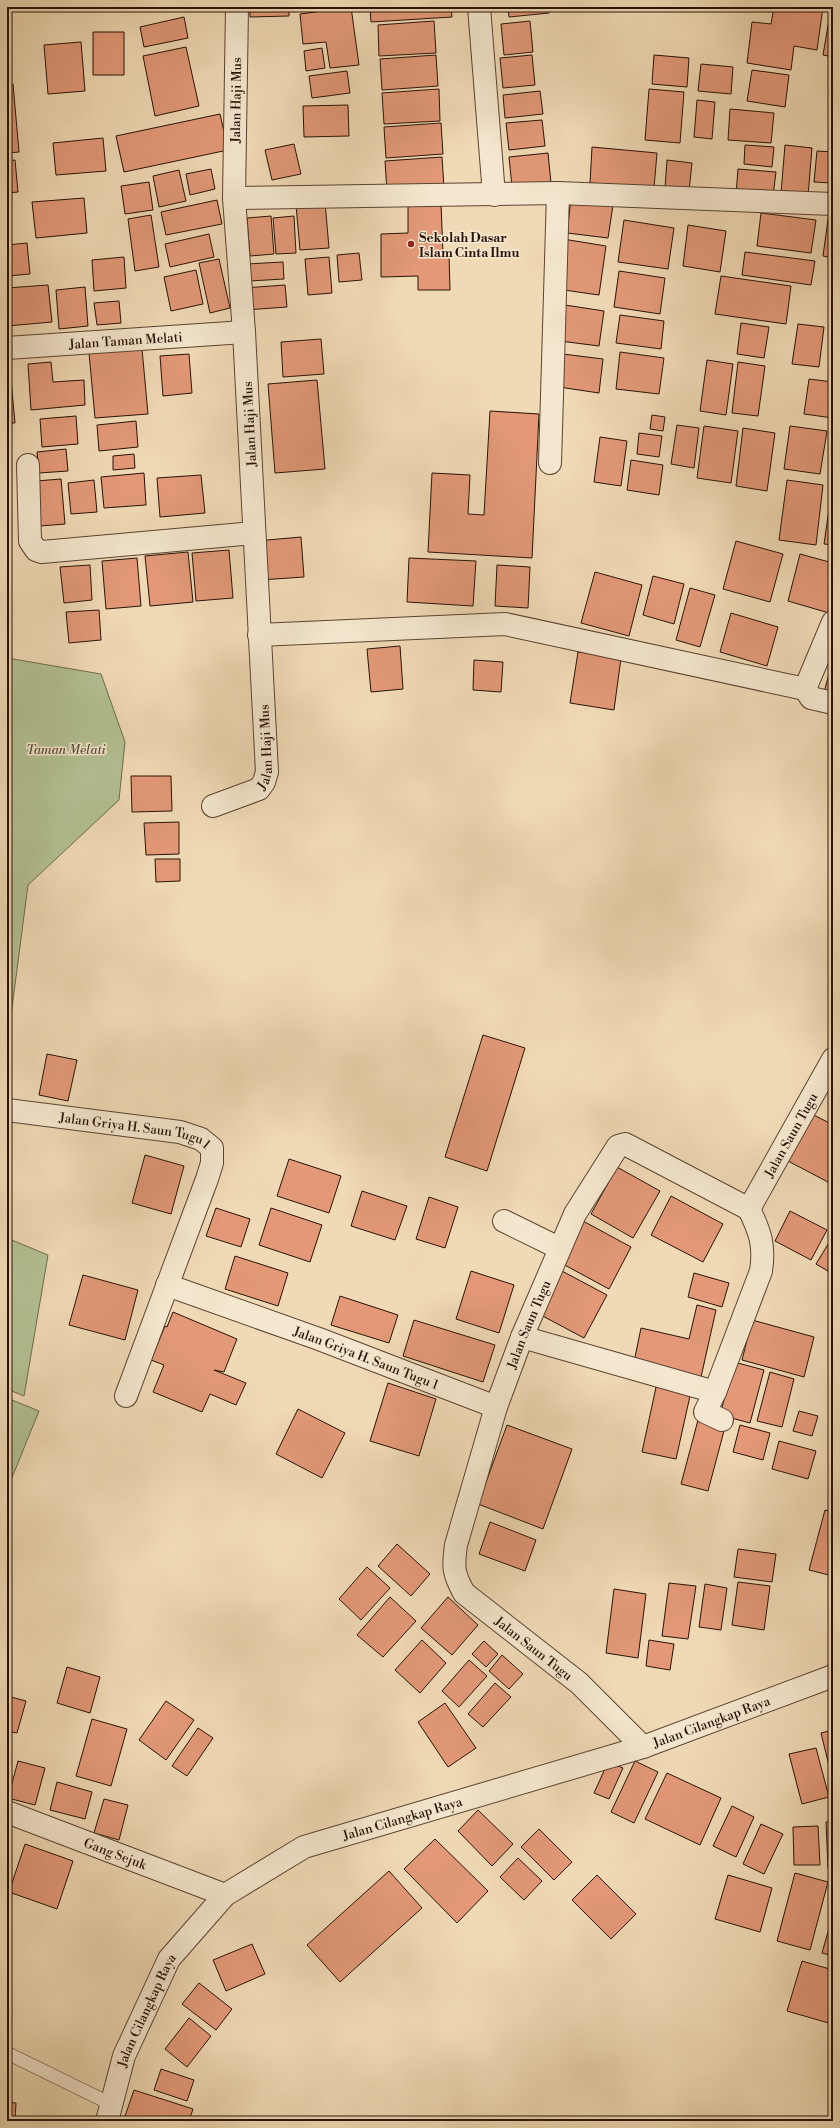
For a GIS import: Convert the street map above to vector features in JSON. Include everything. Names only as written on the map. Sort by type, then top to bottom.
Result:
[{"type":"street","name":"Jalan Haji Mus","points":[[213,806],[259,789],[264,782],[267,772],[244,332],[234,198],[236,7]]},
{"type":"street","points":[[479,7],[494,195]]},
{"type":"street","points":[[234,198],[558,194],[833,204]]},
{"type":"street","points":[[550,463],[558,194]]},
{"type":"street","name":"Jalan Taman Melati","points":[[7,348],[244,332]]},
{"type":"street","points":[[28,466],[30,541],[36,550],[42,552],[254,532]]},
{"type":"street","points":[[805,689],[833,622]]},
{"type":"street","points":[[259,635],[505,624],[805,689],[811,698],[833,703]]},
{"type":"street","name":"Jalan Saun Tugu","points":[[643,1747],[579,1683],[464,1593],[455,1576],[453,1566],[456,1545],[496,1407],[522,1337],[559,1248],[575,1214],[615,1149],[621,1144],[625,1144],[749,1209],[833,1059]]},
{"type":"street","name":"Jalan Griya H. Saun Tugu 1","points":[[7,1110],[180,1132],[201,1139],[212,1148],[212,1163],[208,1179],[126,1396]]},
{"type":"street","points":[[722,1420],[705,1412],[715,1392],[761,1271],[763,1255],[761,1234],[749,1209]]},
{"type":"street","points":[[504,1221],[559,1248]]},
{"type":"street","name":"Jalan Griya H. Saun Tugu 1","points":[[167,1285],[319,1339],[496,1407]]},
{"type":"street","points":[[522,1337],[715,1392]]},
{"type":"street","name":"Jalan Cilangkap Raya","points":[[109,2112],[124,2056],[169,1960],[225,1895],[304,1847],[643,1747],[833,1676]]},
{"type":"street","name":"Gang Sejuk","points":[[7,1812],[225,1895]]},
{"type":"lane","points":[[7,2053],[109,2112]]},
{"type":"green space","name":"Taman Melati","points":[[7,658],[101,674],[125,742],[119,800],[28,885],[7,1046]]},
{"type":"green space","points":[[7,1238],[48,1255],[24,1396],[7,1389]]},
{"type":"green space","points":[[7,1398],[39,1411],[7,1490]]},
{"type":"building","points":[[109,7],[147,7],[147,10],[109,9]]},
{"type":"building","points":[[250,7],[289,7],[289,16],[250,17]]},
{"type":"building","points":[[322,7],[351,7],[359,65],[330,68],[326,42],[303,44],[300,14],[323,11]]},
{"type":"building","points":[[370,7],[451,7],[452,17],[371,22]]},
{"type":"building","points":[[508,7],[549,7],[549,13],[509,17]]},
{"type":"building","points":[[774,7],[823,7],[817,50],[794,46],[791,70],[747,63],[752,22],[771,24]]},
{"type":"building","points":[[831,8],[833,8],[833,57],[823,55]]},
{"type":"building","points":[[184,17],[188,38],[144,47],[140,27]]},
{"type":"building","points":[[434,21],[436,53],[379,56],[378,25]]},
{"type":"building","points":[[530,21],[533,52],[504,55],[501,24]]},
{"type":"building","points":[[93,32],[124,32],[124,75],[93,75]]},
{"type":"building","points":[[81,42],[85,91],[48,94],[44,45]]},
{"type":"building","points":[[186,47],[199,106],[155,116],[143,56]]},
{"type":"building","points":[[322,48],[325,68],[306,71],[304,51]]},
{"type":"building","points":[[436,55],[438,86],[382,90],[380,59]]},
{"type":"building","points":[[532,55],[535,85],[503,88],[500,58]]},
{"type":"building","points":[[654,55],[689,58],[687,87],[652,84]]},
{"type":"building","points":[[701,64],[733,67],[731,94],[698,91]]},
{"type":"building","points":[[752,70],[789,75],[785,107],[747,101]]},
{"type":"building","points":[[347,71],[350,93],[312,98],[309,76]]},
{"type":"building","points":[[7,84],[13,84],[19,152],[7,153]]},
{"type":"building","points":[[439,89],[440,121],[384,124],[382,93]]},
{"type":"building","points":[[649,89],[684,92],[680,143],[645,140]]},
{"type":"building","points":[[540,91],[543,114],[505,118],[503,95]]},
{"type":"building","points":[[697,100],[715,102],[712,139],[694,137]]},
{"type":"building","points":[[348,105],[349,136],[304,137],[303,106]]},
{"type":"building","points":[[730,109],[774,113],[771,143],[728,140]]},
{"type":"building","points":[[220,114],[228,150],[124,172],[116,136]]},
{"type":"building","points":[[542,120],[545,146],[509,150],[506,123]]},
{"type":"building","points":[[441,123],[443,154],[386,158],[384,127]]},
{"type":"building","points":[[103,138],[106,171],[56,175],[53,143]]},
{"type":"building","points":[[294,144],[301,174],[272,180],[265,150]]},
{"type":"building","points":[[745,145],[774,147],[772,167],[744,164]]},
{"type":"building","points":[[785,145],[812,148],[808,196],[781,193]]},
{"type":"building","points":[[592,147],[657,153],[654,188],[590,183]]},
{"type":"building","points":[[817,151],[833,152],[832,183],[814,182]]},
{"type":"building","points":[[548,153],[551,183],[512,187],[509,157]]},
{"type":"building","points":[[442,157],[444,188],[387,192],[385,161]]},
{"type":"building","points":[[15,160],[18,192],[7,193],[7,161]]},
{"type":"building","points":[[667,160],[692,163],[689,191],[665,189]]},
{"type":"building","points":[[211,169],[215,189],[190,195],[186,174]]},
{"type":"building","points":[[738,169],[776,172],[773,196],[736,195]]},
{"type":"building","points":[[179,170],[186,201],[159,207],[153,176]]},
{"type":"building","points":[[149,182],[153,210],[125,214],[121,186]]},
{"type":"building","points":[[84,198],[87,233],[36,238],[32,202]]},
{"type":"building","points":[[571,199],[613,205],[608,238],[567,233]]},
{"type":"building","points":[[217,200],[222,224],[166,235],[161,212]]},
{"type":"building","points":[[325,202],[329,248],[300,250],[296,205]]},
{"type":"building","name":"Sekolah Dasar Islam Cinta Ilmu","points":[[441,203],[443,255],[449,254],[450,290],[418,290],[418,276],[381,277],[381,234],[408,233],[408,204]]},
{"type":"building","points":[[829,212],[833,212],[833,258],[823,256]]},
{"type":"building","points":[[761,213],[816,220],[811,253],[757,246]]},
{"type":"building","points":[[151,215],[159,267],[135,271],[128,219]]},
{"type":"building","points":[[271,216],[274,254],[250,256],[247,218]]},
{"type":"building","points":[[294,216],[296,253],[276,254],[273,218]]},
{"type":"building","points":[[624,220],[674,228],[668,269],[618,262]]},
{"type":"building","points":[[688,225],[726,231],[720,272],[683,266]]},
{"type":"building","points":[[209,234],[214,257],[170,267],[165,244]]},
{"type":"building","points":[[563,239],[606,246],[599,295],[557,289]]},
{"type":"building","points":[[27,243],[30,274],[7,276],[7,245]]},
{"type":"building","points":[[745,252],[815,261],[811,285],[742,275]]},
{"type":"building","points":[[359,253],[362,280],[339,282],[337,255]]},
{"type":"building","points":[[124,257],[126,288],[94,291],[92,260]]},
{"type":"building","points":[[329,257],[332,293],[308,295],[305,259]]},
{"type":"building","points":[[219,259],[230,308],[210,313],[199,263]]},
{"type":"building","points":[[283,262],[284,279],[249,281],[247,264]]},
{"type":"building","points":[[196,270],[203,304],[171,311],[164,277]]},
{"type":"building","points":[[619,271],[665,278],[660,314],[614,307]]},
{"type":"building","points":[[721,276],[791,286],[786,324],[715,314]]},
{"type":"building","points":[[48,285],[52,322],[7,326],[7,288]]},
{"type":"building","points":[[285,285],[287,307],[245,310],[244,288]]},
{"type":"building","points":[[85,287],[88,326],[59,329],[56,290]]},
{"type":"building","points":[[119,301],[121,323],[97,325],[94,303]]},
{"type":"building","points":[[565,305],[604,311],[599,346],[560,341]]},
{"type":"building","points":[[620,315],[664,321],[661,349],[616,343]]},
{"type":"building","points":[[741,323],[769,327],[764,358],[737,354]]},
{"type":"building","points":[[798,324],[824,327],[819,367],[792,364]]},
{"type":"building","points":[[321,339],[324,374],[283,377],[281,342]]},
{"type":"building","points":[[142,349],[148,414],[95,418],[89,353]]},
{"type":"building","points":[[620,352],[664,358],[659,394],[616,389]]},
{"type":"building","points":[[189,354],[192,393],[163,396],[160,356]]},
{"type":"building","points":[[563,354],[603,359],[599,393],[559,387]]},
{"type":"building","points":[[707,360],[733,364],[726,415],[700,411]]},
{"type":"building","points":[[51,362],[53,382],[84,380],[85,405],[31,410],[28,364]]},
{"type":"building","points":[[738,362],[765,366],[758,416],[732,413]]},
{"type":"building","points":[[7,369],[10,369],[15,423],[7,423]]},
{"type":"building","points":[[809,379],[833,382],[833,418],[804,414]]},
{"type":"building","points":[[317,380],[325,469],[275,473],[268,384]]},
{"type":"building","points":[[490,411],[539,414],[532,558],[428,552],[432,473],[470,475],[468,514],[484,515]]},
{"type":"building","points":[[652,415],[665,417],[663,431],[650,429]]},
{"type":"building","points":[[76,416],[78,444],[42,447],[40,419]]},
{"type":"building","points":[[136,421],[138,447],[99,451],[97,425]]},
{"type":"building","points":[[677,425],[699,428],[694,468],[671,464]]},
{"type":"building","points":[[704,426],[738,431],[731,483],[697,478]]},
{"type":"building","points":[[790,426],[827,431],[820,474],[784,469]]},
{"type":"building","points":[[743,428],[775,433],[767,491],[736,486]]},
{"type":"building","points":[[639,433],[662,436],[659,457],[637,454]]},
{"type":"building","points":[[600,437],[627,441],[621,486],[594,482]]},
{"type":"building","points":[[66,449],[68,471],[39,473],[37,452]]},
{"type":"building","points":[[134,454],[135,468],[113,470],[113,456]]},
{"type":"building","points":[[631,460],[663,465],[659,495],[627,490]]},
{"type":"building","points":[[144,473],[146,505],[104,508],[101,477]]},
{"type":"building","points":[[201,475],[205,513],[160,517],[157,478]]},
{"type":"building","points":[[61,479],[65,524],[40,526],[36,481]]},
{"type":"building","points":[[94,480],[97,512],[71,514],[68,483]]},
{"type":"building","points":[[787,480],[823,485],[816,545],[779,540]]},
{"type":"building","points":[[831,495],[833,495],[833,545],[824,544]]},
{"type":"building","points":[[301,537],[304,577],[260,580],[256,541]]},
{"type":"building","points":[[736,541],[783,554],[770,602],[723,589]]},
{"type":"building","points":[[229,550],[233,598],[196,601],[192,553]]},
{"type":"building","points":[[188,552],[193,602],[150,606],[145,556]]},
{"type":"building","points":[[800,554],[833,563],[833,598],[829,613],[788,601]]},
{"type":"building","points":[[137,558],[141,606],[106,609],[102,561]]},
{"type":"building","points":[[409,558],[476,561],[473,606],[407,602]]},
{"type":"building","points":[[90,565],[92,600],[64,603],[60,567]]},
{"type":"building","points":[[497,565],[530,567],[528,608],[495,606]]},
{"type":"building","points":[[595,572],[642,585],[629,636],[581,623]]},
{"type":"building","points":[[653,576],[684,584],[674,624],[643,615]]},
{"type":"building","points":[[690,588],[715,595],[700,647],[676,640]]},
{"type":"building","points":[[99,610],[101,640],[69,643],[66,612]]},
{"type":"building","points":[[731,613],[778,627],[767,666],[720,652]]},
{"type":"building","points":[[400,646],[403,689],[371,692],[367,649]]},
{"type":"building","points":[[578,652],[621,658],[614,710],[570,703]]},
{"type":"building","points":[[833,659],[833,699],[823,696]]},
{"type":"building","points":[[474,660],[503,662],[501,692],[473,690]]},
{"type":"building","points":[[131,776],[171,776],[172,811],[132,812]]},
{"type":"building","points":[[179,822],[179,854],[146,855],[144,823]]},
{"type":"building","points":[[155,859],[180,859],[180,881],[156,882]]},
{"type":"building","points":[[483,1035],[525,1048],[487,1171],[445,1157]]},
{"type":"building","points":[[47,1054],[77,1060],[68,1101],[39,1095]]},
{"type":"building","points":[[812,1114],[833,1125],[833,1172],[828,1182],[788,1161]]},
{"type":"building","points":[[145,1155],[184,1166],[171,1214],[132,1203]]},
{"type":"building","points":[[289,1159],[341,1176],[329,1213],[277,1196]]},
{"type":"building","points":[[617,1167],[660,1191],[633,1238],[591,1214]]},
{"type":"building","points":[[362,1191],[407,1206],[395,1240],[351,1226]]},
{"type":"building","points":[[671,1196],[723,1224],[703,1262],[651,1235]]},
{"type":"building","points":[[429,1197],[458,1207],[445,1248],[416,1239]]},
{"type":"building","points":[[216,1208],[250,1219],[241,1247],[206,1236]]},
{"type":"building","points":[[271,1208],[322,1225],[310,1262],[259,1245]]},
{"type":"building","points":[[790,1211],[827,1230],[811,1260],[775,1241]]},
{"type":"building","points":[[583,1221],[631,1247],[609,1289],[561,1263]]},
{"type":"building","points":[[833,1236],[833,1274],[816,1264]]},
{"type":"building","points":[[235,1256],[288,1273],[278,1306],[225,1289]]},
{"type":"building","points":[[560,1270],[607,1295],[584,1338],[537,1313]]},
{"type":"building","points":[[471,1271],[514,1285],[499,1333],[456,1319]]},
{"type":"building","points":[[694,1273],[729,1283],[722,1307],[688,1297]]},
{"type":"building","points":[[83,1275],[138,1290],[125,1340],[69,1325]]},
{"type":"building","points":[[340,1296],[398,1315],[389,1343],[331,1325]]},
{"type":"building","points":[[697,1305],[716,1310],[701,1377],[634,1362],[641,1328],[689,1339]]},
{"type":"building","points":[[173,1312],[237,1339],[224,1372],[214,1370],[246,1383],[236,1405],[210,1394],[202,1412],[153,1392],[164,1365],[151,1360],[165,1326],[167,1327]]},
{"type":"building","points":[[414,1320],[495,1345],[483,1382],[403,1356]]},
{"type":"building","points":[[752,1320],[814,1337],[804,1377],[742,1360]]},
{"type":"building","points":[[734,1362],[764,1370],[750,1423],[720,1415]]},
{"type":"building","points":[[770,1372],[794,1379],[782,1427],[757,1421]]},
{"type":"building","points":[[658,1378],[692,1387],[676,1459],[642,1452]]},
{"type":"building","points":[[388,1383],[436,1399],[419,1456],[370,1441]]},
{"type":"building","points":[[298,1409],[345,1433],[322,1478],[276,1454]]},
{"type":"building","points":[[799,1411],[818,1416],[812,1436],[793,1431]]},
{"type":"building","points":[[698,1420],[725,1427],[708,1491],[681,1484]]},
{"type":"building","points":[[507,1425],[572,1449],[543,1529],[478,1504]]},
{"type":"building","points":[[740,1425],[770,1433],[763,1460],[733,1452]]},
{"type":"building","points":[[779,1441],[816,1451],[808,1479],[772,1469]]},
{"type":"building","points":[[825,1510],[833,1512],[833,1576],[809,1570]]},
{"type":"building","points":[[490,1522],[536,1540],[525,1571],[479,1554]]},
{"type":"building","points":[[397,1544],[430,1574],[411,1596],[378,1566]]},
{"type":"building","points":[[738,1549],[776,1554],[772,1582],[734,1577]]},
{"type":"building","points":[[367,1567],[390,1588],[361,1620],[339,1599]]},
{"type":"building","points":[[738,1582],[770,1586],[764,1630],[732,1625]]},
{"type":"building","points":[[669,1583],[696,1586],[688,1639],[662,1636]]},
{"type":"building","points":[[705,1584],[727,1588],[721,1630],[699,1627]]},
{"type":"building","points":[[614,1589],[646,1594],[638,1658],[606,1653]]},
{"type":"building","points":[[390,1597],[416,1621],[383,1657],[357,1635]]},
{"type":"building","points":[[448,1597],[478,1625],[452,1655],[421,1628]]},
{"type":"building","points":[[422,1640],[446,1663],[420,1693],[395,1670]]},
{"type":"building","points":[[649,1640],[674,1644],[670,1670],[646,1666]]},
{"type":"building","points":[[484,1641],[498,1654],[486,1667],[472,1654]]},
{"type":"building","points":[[502,1655],[523,1674],[509,1689],[489,1671]]},
{"type":"building","points":[[469,1660],[487,1676],[459,1707],[442,1691]]},
{"type":"building","points":[[67,1667],[100,1677],[90,1713],[57,1703]]},
{"type":"building","points":[[495,1683],[511,1697],[483,1727],[468,1714]]},
{"type":"building","points":[[7,1696],[26,1701],[17,1733],[7,1731]]},
{"type":"building","points":[[166,1701],[194,1720],[166,1760],[139,1740]]},
{"type":"building","points":[[445,1703],[476,1748],[448,1767],[418,1722]]},
{"type":"building","points":[[92,1719],[127,1729],[111,1786],[76,1776]]},
{"type":"building","points":[[198,1728],[213,1738],[187,1776],[172,1766]]},
{"type":"building","points":[[833,1730],[833,1778],[832,1778],[821,1733]]},
{"type":"building","points":[[816,1748],[829,1797],[802,1804],[789,1754]]},
{"type":"building","points":[[18,1761],[45,1768],[35,1805],[8,1798]]},
{"type":"building","points":[[635,1761],[658,1772],[634,1823],[611,1812]]},
{"type":"building","points":[[608,1762],[623,1768],[609,1799],[594,1793]]},
{"type":"building","points":[[667,1773],[721,1798],[700,1845],[645,1819]]},
{"type":"building","points":[[57,1782],[92,1792],[85,1819],[50,1810]]},
{"type":"building","points":[[104,1799],[128,1805],[119,1840],[94,1833]]},
{"type":"building","points":[[732,1806],[754,1817],[736,1857],[713,1846]]},
{"type":"building","points":[[478,1810],[513,1844],[492,1866],[458,1831]]},
{"type":"building","points":[[833,1821],[833,1868],[828,1868],[826,1822]]},
{"type":"building","points":[[761,1824],[783,1834],[764,1874],[743,1864]]},
{"type":"building","points":[[818,1826],[820,1865],[794,1865],[793,1827]]},
{"type":"building","points":[[539,1829],[572,1862],[554,1880],[521,1847]]},
{"type":"building","points":[[435,1839],[488,1891],[457,1923],[404,1869]]},
{"type":"building","points":[[25,1844],[73,1861],[57,1909],[9,1892]]},
{"type":"building","points":[[518,1858],[542,1881],[524,1900],[500,1877]]},
{"type":"building","points":[[389,1871],[422,1908],[340,1982],[307,1945]]},
{"type":"building","points":[[795,1873],[828,1882],[810,1950],[777,1941]]},
{"type":"building","points":[[597,1875],[636,1914],[611,1939],[572,1900]]},
{"type":"building","points":[[728,1875],[772,1888],[760,1932],[715,1919]]},
{"type":"building","points":[[833,1914],[833,1956],[822,1953]]},
{"type":"building","points":[[252,1944],[265,1974],[226,1991],[213,1960]]},
{"type":"building","points":[[802,1961],[833,1970],[832,2024],[787,2011]]},
{"type":"building","points":[[199,1983],[232,2009],[216,2030],[182,2004]]},
{"type":"building","points":[[189,2018],[211,2036],[187,2067],[165,2049]]},
{"type":"building","points":[[161,2069],[194,2080],[187,2101],[154,2090]]},
{"type":"building","points":[[134,2090],[193,2109],[189,2121],[130,2121],[124,2119]]},
{"type":"building","points":[[7,2102],[16,2103],[15,2121],[7,2121]]},
{"type":"place","name":"Sekolah Dasar Islam Cinta Ilmu","points":[[411,244]]}]
